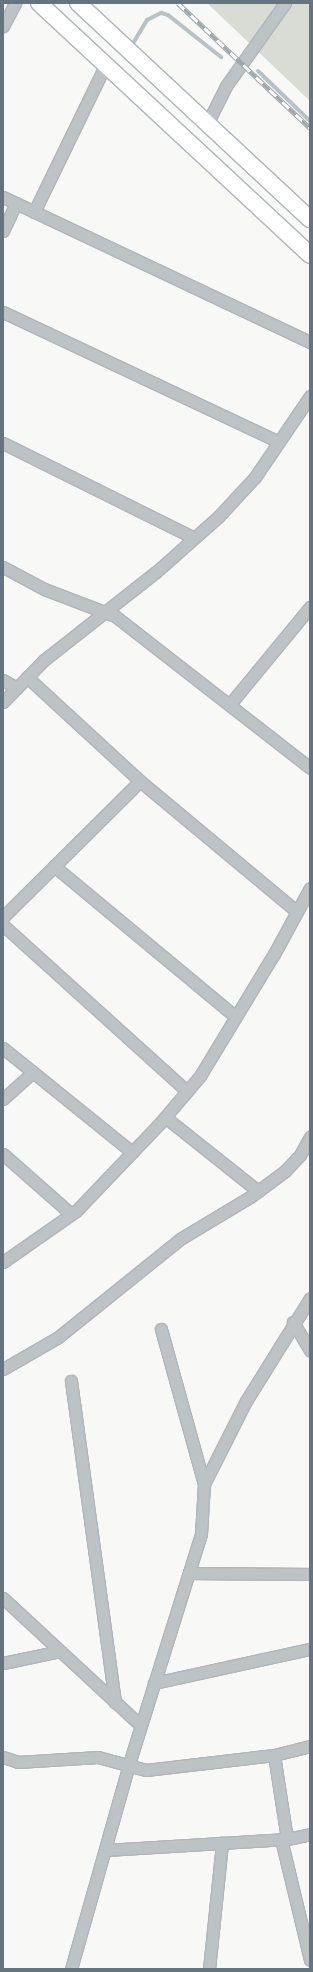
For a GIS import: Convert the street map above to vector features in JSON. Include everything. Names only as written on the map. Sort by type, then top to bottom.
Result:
[{"type":"main road","points":[[39,3],[310,255]]},
{"type":"main road","points":[[78,3],[258,173],[310,219]]},
{"type":"main road","points":[[242,193],[258,173]]},
{"type":"street","points":[[3,26],[15,3]]},
{"type":"street","points":[[207,124],[226,86],[285,3]]},
{"type":"street","points":[[34,212],[106,64]]},
{"type":"street","points":[[3,197],[310,342]]},
{"type":"street","points":[[3,231],[16,204]]},
{"type":"street","points":[[3,312],[279,442]]},
{"type":"street","points":[[3,702],[27,677],[102,612],[194,538],[255,478],[310,396]]},
{"type":"street","points":[[3,443],[194,538]]},
{"type":"street","points":[[3,567],[44,589],[114,616],[230,704],[310,768]]},
{"type":"street","points":[[230,704],[310,607]]},
{"type":"street","points":[[27,677],[140,781],[297,912]]},
{"type":"street","points":[[3,680],[17,688]]},
{"type":"street","points":[[3,917],[140,781]]},
{"type":"street","points":[[54,866],[236,1017]]},
{"type":"street","points":[[3,1262],[71,1214],[132,1152],[187,1092],[200,1076],[236,1017],[310,888]]},
{"type":"street","points":[[3,925],[187,1092]]},
{"type":"street","points":[[3,1048],[132,1152]]},
{"type":"street","points":[[3,1099],[33,1072]]},
{"type":"street","points":[[165,1117],[258,1191]]},
{"type":"street","points":[[3,1369],[58,1338],[180,1239],[258,1191],[300,1156],[310,1137]]},
{"type":"street","points":[[3,1154],[71,1214]]},
{"type":"street","points":[[204,1484],[246,1401],[293,1322],[310,1298]]},
{"type":"street","points":[[293,1322],[310,1350]]},
{"type":"street","points":[[71,1969],[106,1850],[128,1767],[201,1534],[204,1484],[161,1328]]},
{"type":"street","points":[[71,1381],[115,1702]]},
{"type":"street","points":[[189,1573],[310,1574]]},
{"type":"street","points":[[3,1598],[141,1726]]},
{"type":"street","points":[[154,1683],[310,1649]]},
{"type":"street","points":[[3,1663],[60,1651]]},
{"type":"street","points":[[3,1757],[18,1762],[98,1757],[128,1767],[146,1770],[274,1755],[310,1746]]},
{"type":"street","points":[[274,1755],[284,1839],[307,1932],[310,1960]]},
{"type":"street","points":[[106,1850],[284,1839],[310,1834]]},
{"type":"street","points":[[209,1969],[222,1843]]},
{"type":"shaded area","points":[[207,3],[310,3],[310,101]]},
{"type":"waterway","points":[[132,45],[147,20],[161,13],[168,15],[221,57]]},
{"type":"waterway","points":[[258,71],[310,121]]},
{"type":"railway","points":[[178,3],[310,128]]}]
